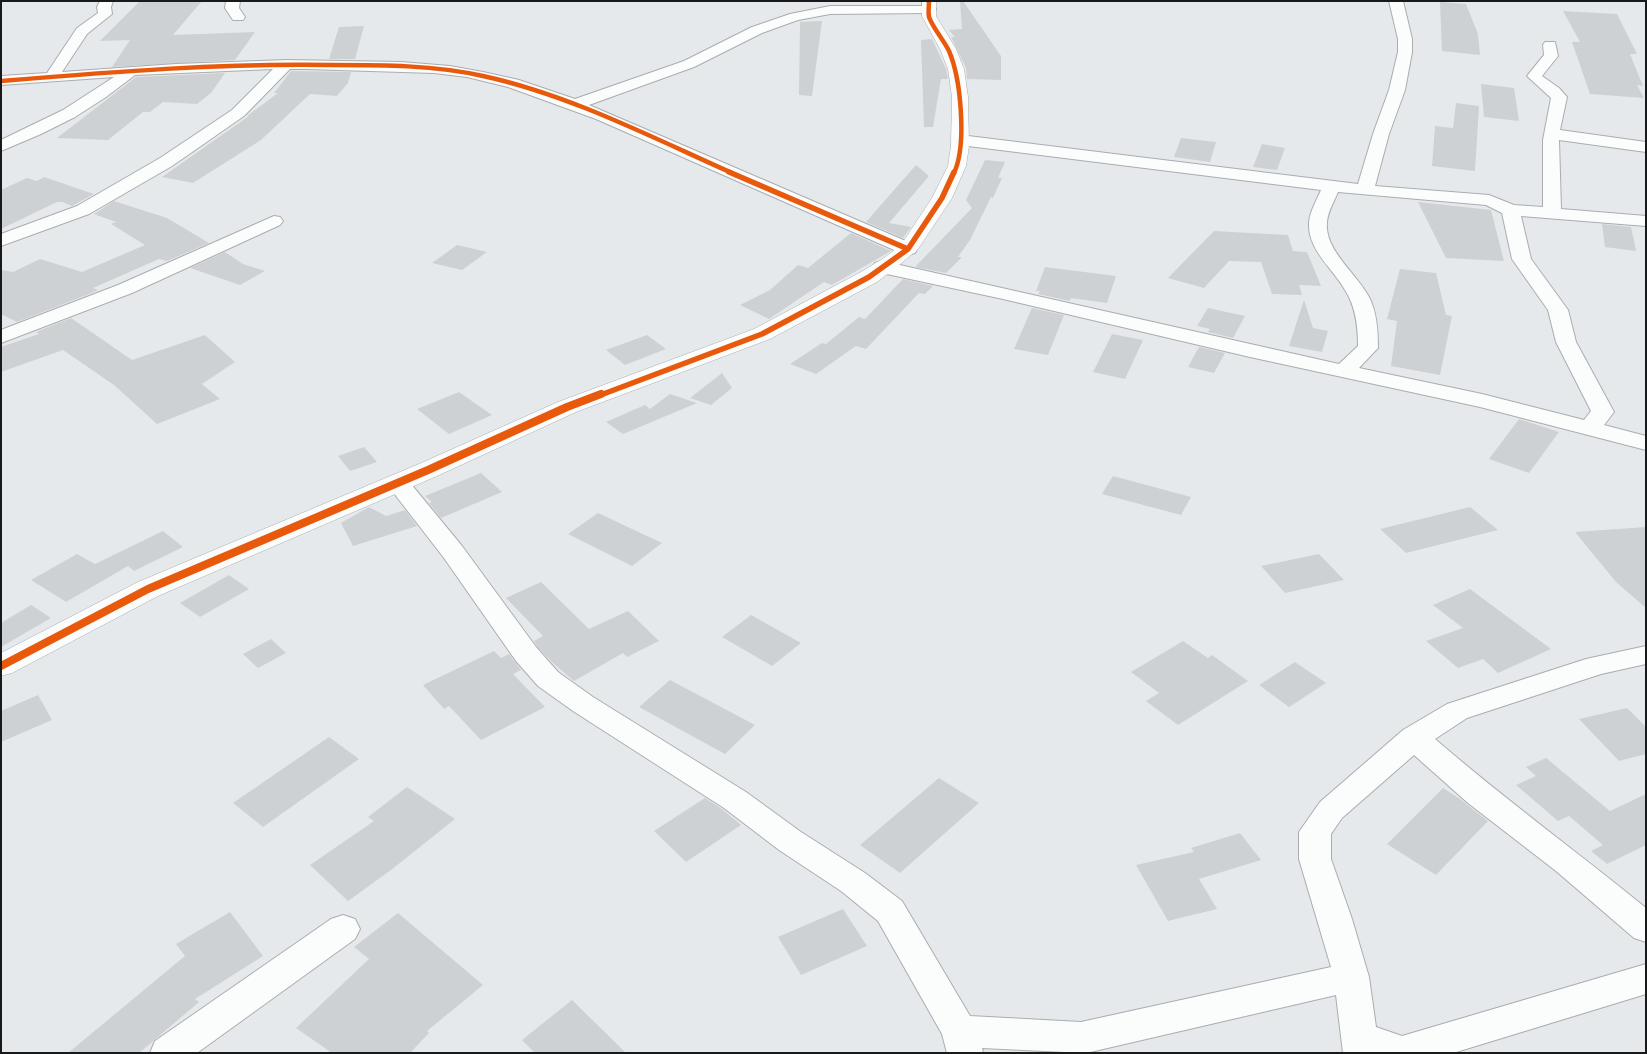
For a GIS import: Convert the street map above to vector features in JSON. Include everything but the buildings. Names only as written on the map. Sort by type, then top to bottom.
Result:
[{"type":"street","points":[[52,77],[82,31],[105,14],[104,7],[107,1]]},
{"type":"street","points":[[233,1],[232,8],[238,17]]},
{"type":"street","points":[[1365,191],[1381,134],[1397,90],[1405,52],[1405,40],[1396,1]]},
{"type":"street","points":[[1,666],[148,589],[398,483],[567,407],[762,334],[869,277],[908,249],[942,198],[957,166],[960,140],[960,97],[956,69],[948,49],[929,16],[929,5],[830,10],[795,16],[758,30],[689,64],[574,105]]},
{"type":"street","points":[[1550,45],[1551,56],[1534,76],[1559,97],[1552,134],[1552,213]]},
{"type":"street","points":[[1,80],[208,66],[287,64],[402,67],[481,76],[520,86],[574,105],[681,149],[718,167],[766,186],[795,202],[908,249]]},
{"type":"street","points":[[1,240],[83,210],[166,162],[238,114],[287,64]]},
{"type":"street","points":[[1,146],[30,134],[79,108],[114,86],[131,72]]},
{"type":"street","points":[[1552,134],[1646,146]]},
{"type":"street","points":[[960,140],[1365,191],[1489,200],[1511,210],[1646,221]]},
{"type":"street","points":[[1331,187],[1319,217],[1318,234],[1332,259],[1360,298],[1368,325],[1368,348],[1344,371]]},
{"type":"street","points":[[1511,210],[1522,259],[1558,310],[1566,342],[1603,412],[1589,428]]},
{"type":"street","points":[[1,337],[125,289],[274,221]]},
{"type":"street","points":[[882,267],[1482,401],[1646,443]]},
{"type":"street","points":[[398,483],[453,552],[526,654],[548,678],[583,704],[735,800],[790,841],[853,882],[890,911],[930,978],[962,1042],[1081,1038],[1351,977]]},
{"type":"street","points":[[1646,655],[1596,666],[1457,711],[1414,738],[1331,810],[1315,832],[1315,858],[1351,977],[1361,1045],[1402,1052],[1646,979]]},
{"type":"street","points":[[1414,738],[1479,795],[1567,862],[1646,928]]},
{"type":"street","points":[[168,1053],[343,929]]},
{"type":"cycle path","points":[[1,666],[148,589],[428,470],[567,407],[762,334],[869,277],[891,262],[908,249],[942,198],[957,166],[960,146],[960,97],[956,69],[948,49],[929,16],[929,1]]},
{"type":"cycle path","points":[[1,81],[176,68],[307,64],[384,66],[467,73],[543,93],[602,115],[908,249]]}]
